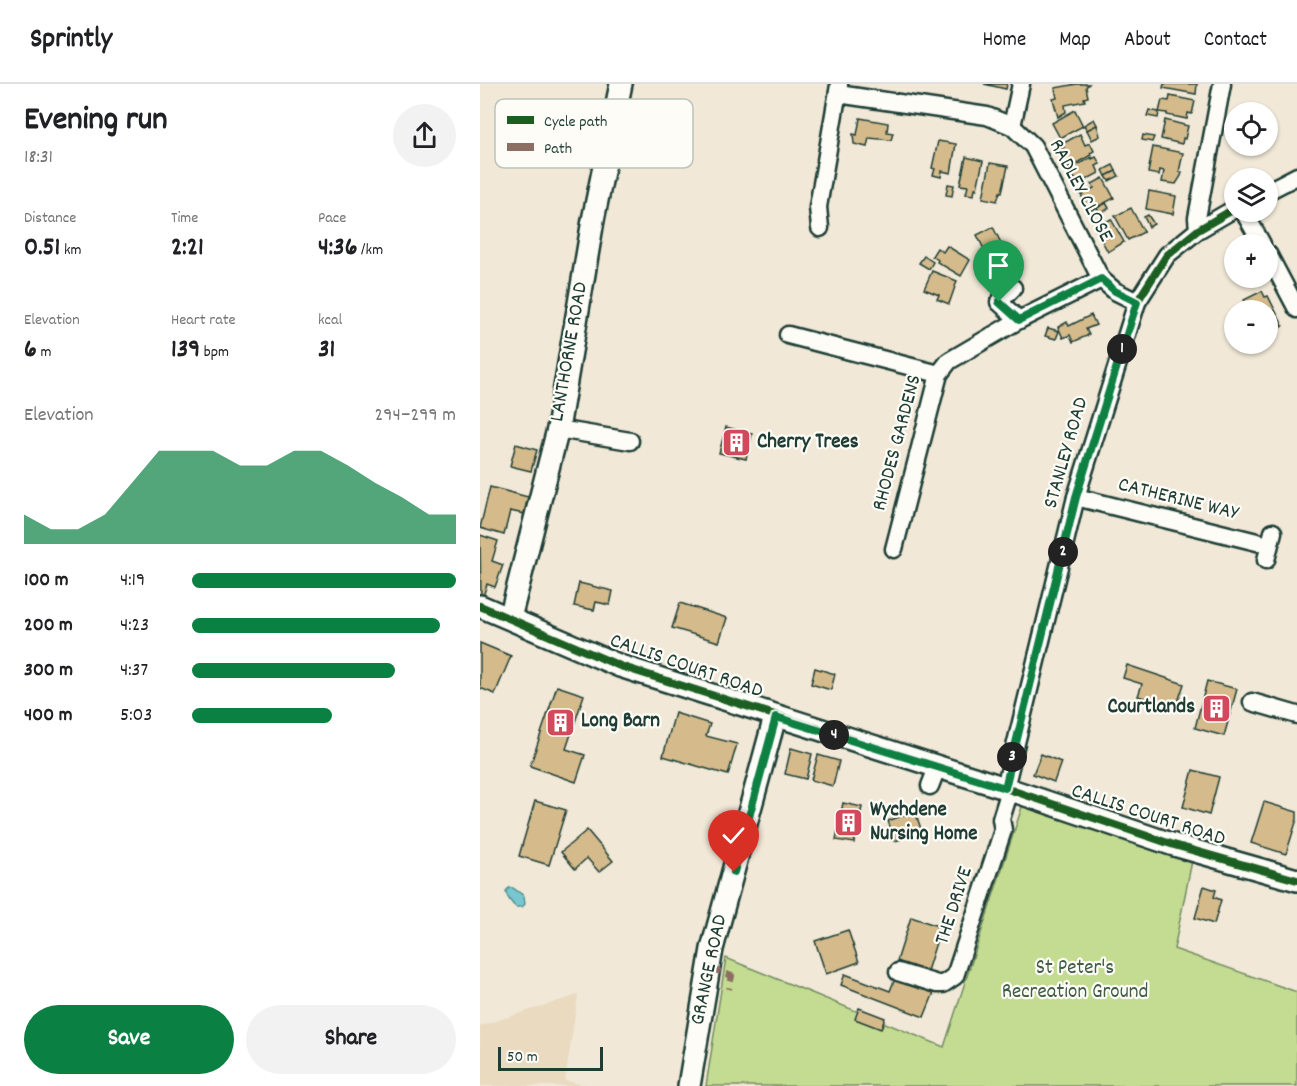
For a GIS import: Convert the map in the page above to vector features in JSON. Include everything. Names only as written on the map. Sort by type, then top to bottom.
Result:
[{"type":"street","name":"LANTHORNE ROAD","points":[[618,99],[621,84]]},
{"type":"street","points":[[1012,126],[1021,84]]},
{"type":"street","points":[[1198,230],[1197,218],[1222,84]]},
{"type":"street","name":"RADLEY CLOSE","points":[[820,228],[818,207],[839,89],[987,116],[1012,126],[1033,147],[1101,279]]},
{"type":"street","name":"LANTHORNE ROAD","points":[[510,618],[558,429],[604,168]]},
{"type":"street","points":[[1278,186],[1297,176]]},
{"type":"street","name":"STANLEY ROAD","points":[[1007,789],[1076,497],[1137,302],[1167,255],[1198,230],[1224,215]]},
{"type":"street","points":[[1278,273],[1297,309]]},
{"type":"street","points":[[1101,279],[1115,291],[1137,302]]},
{"type":"street","name":"RHODES GARDENS","points":[[893,549],[939,374],[949,362],[1019,320],[1101,279]]},
{"type":"street","points":[[1013,288],[999,302],[1019,320]]},
{"type":"street","points":[[788,336],[939,374]]},
{"type":"street","points":[[558,429],[632,441]]},
{"type":"street","name":"CATHERINE WAY","points":[[1076,497],[1269,546]]},
{"type":"street","name":"CALLIS COURT ROAD","points":[[480,606],[620,666],[776,717],[934,777],[1007,789],[1174,845],[1297,880]]},
{"type":"street","points":[[1252,702],[1297,715]]},
{"type":"street","name":"GRANGE ROAD","points":[[689,1086],[712,949],[776,717]]},
{"type":"street","name":"THE DRIVE","points":[[898,972],[937,984],[943,984],[955,976],[1003,830],[1001,819],[1007,789]]},
{"type":"shaded area","points":[[578,995],[565,1081],[592,1086],[480,1086],[480,1026]]},
{"type":"green space","name":"St Peter's Recreation Ground","points":[[1023,804],[1193,856],[1174,949],[1297,992],[1297,1086],[706,1086],[726,958],[944,1047]]},
{"type":"water","points":[[513,888],[524,896],[525,904],[522,907],[516,907],[510,900],[506,891]]},
{"type":"building","points":[[984,84],[1007,84],[1006,89]]},
{"type":"building","points":[[1089,84],[1086,87],[1088,97],[1084,98],[1085,101],[1065,105],[1066,112],[1058,117],[1053,99],[1057,98],[1055,88]]},
{"type":"building","points":[[1164,84],[1197,84],[1196,94],[1163,88]]},
{"type":"building","points":[[1170,96],[1195,101],[1192,114],[1188,113],[1187,119],[1159,112],[1162,100],[1169,101]]},
{"type":"building","points":[[1075,110],[1083,126],[1060,138],[1052,123]]},
{"type":"building","points":[[1149,110],[1159,112],[1158,118],[1147,116]]},
{"type":"building","points":[[860,118],[888,123],[887,132],[893,133],[891,140],[869,138],[867,147],[854,144],[853,134],[857,135]]},
{"type":"building","points":[[1094,119],[1097,125],[1087,130],[1084,125]]},
{"type":"building","points":[[1165,120],[1188,126],[1182,144],[1161,139]]},
{"type":"building","points":[[1097,125],[1100,136],[1092,140],[1087,130]]},
{"type":"building","points":[[1080,134],[1085,145],[1090,143],[1094,151],[1068,168],[1058,150],[1064,147],[1062,144]]},
{"type":"building","points":[[1143,135],[1154,137],[1152,142],[1142,140]]},
{"type":"building","points":[[938,141],[956,144],[951,173],[942,171],[941,177],[933,175],[935,169],[932,168]]},
{"type":"building","points":[[1153,147],[1183,153],[1179,172],[1182,172],[1176,184],[1162,182],[1164,171],[1160,170],[1159,175],[1148,173]]},
{"type":"building","points":[[966,157],[983,161],[974,195],[966,194],[968,186],[960,185]]},
{"type":"building","points":[[1092,157],[1092,159],[1096,157],[1100,164],[1096,166],[1099,173],[1078,184],[1069,169]]},
{"type":"building","points":[[990,163],[1008,166],[1002,192],[997,201],[983,198]]},
{"type":"building","points":[[1113,165],[1116,171],[1106,176],[1103,170]]},
{"type":"building","points":[[1116,171],[1119,176],[1109,181],[1106,176]]},
{"type":"building","points":[[1103,178],[1114,198],[1090,211],[1081,195],[1094,188],[1092,184]]},
{"type":"building","points":[[948,184],[954,185],[952,196],[946,195]]},
{"type":"building","points":[[1149,191],[1176,196],[1173,214],[1146,209]]},
{"type":"building","points":[[1106,203],[1109,208],[1100,214],[1097,208]]},
{"type":"building","points":[[1131,208],[1144,232],[1128,240],[1115,216]]},
{"type":"building","points":[[1148,215],[1154,224],[1149,227],[1144,217]]},
{"type":"building","points":[[1111,219],[1124,242],[1108,252],[1095,228]]},
{"type":"building","points":[[993,227],[1005,251],[989,259],[977,235]]},
{"type":"building","points":[[947,246],[970,260],[961,276],[937,262],[938,260],[932,256],[937,248],[943,252]]},
{"type":"building","points":[[924,256],[933,262],[929,269],[919,263]]},
{"type":"building","points":[[932,271],[957,281],[949,304],[937,299],[939,295],[924,289]]},
{"type":"building","points":[[1262,291],[1270,300],[1244,300]]},
{"type":"building","points":[[1091,315],[1096,325],[1086,329],[1089,335],[1073,342],[1070,335],[1063,338],[1058,327],[1067,322],[1069,326]]},
{"type":"building","points":[[1278,316],[1283,326],[1278,329]]},
{"type":"building","points":[[1048,328],[1059,331],[1056,339],[1045,336]]},
{"type":"building","name":"Cherry Trees","points":[[726,427],[752,434],[746,459],[719,453]]},
{"type":"building","points":[[516,444],[537,450],[531,471],[510,466]]},
{"type":"building","points":[[490,487],[528,497],[524,514],[510,511],[504,535],[480,528]]},
{"type":"building","points":[[480,535],[498,541],[492,561],[503,565],[495,587],[487,584],[481,603]]},
{"type":"building","points":[[579,583],[613,591],[610,605],[596,602],[594,610],[574,606]]},
{"type":"building","points":[[680,603],[727,618],[719,642],[672,628]]},
{"type":"building","points":[[480,643],[511,656],[495,694],[480,688]]},
{"type":"building","points":[[1127,665],[1184,684],[1176,708],[1138,696],[1142,684],[1123,678]]},
{"type":"building","points":[[815,668],[835,674],[831,690],[811,684]]},
{"type":"building","name":"Courtlands","points":[[1207,681],[1237,689],[1224,736],[1195,728]]},
{"type":"building","name":"Long Barn","points":[[557,686],[584,695],[566,749],[585,755],[576,782],[530,766]]},
{"type":"building","points":[[675,713],[710,724],[706,736],[737,744],[728,775],[663,756]]},
{"type":"building","points":[[791,748],[812,754],[806,779],[785,774]]},
{"type":"building","points":[[1041,754],[1061,762],[1054,782],[1033,774]]},
{"type":"building","points":[[818,755],[839,761],[833,786],[811,780]]},
{"type":"building","points":[[1193,770],[1219,777],[1209,815],[1183,807]]},
{"type":"building","points":[[535,801],[566,810],[549,865],[519,856]]},
{"type":"building","points":[[1264,802],[1297,812],[1286,854],[1251,843]]},
{"type":"building","name":"Wychdene Nursing Home","points":[[843,803],[862,807],[854,843],[836,840]]},
{"type":"building","points":[[915,811],[922,832],[895,841],[888,821]]},
{"type":"building","points":[[587,830],[613,861],[599,872],[587,858],[575,869],[561,852]]},
{"type":"building","points":[[1204,886],[1216,890],[1214,897],[1221,900],[1214,924],[1195,918]]},
{"type":"building","points":[[911,917],[941,927],[927,971],[897,961]]},
{"type":"building","points":[[848,930],[859,962],[826,974],[815,941]]},
{"type":"building","points":[[845,974],[890,991],[896,976],[935,990],[924,1017],[841,985]]},
{"type":"building","points":[[859,1008],[885,1018],[881,1029],[855,1019]]},
{"type":"marked path","points":[[709,968],[732,976],[729,989]]},
{"type":"cycle path","points":[[1005,788],[1076,497],[1137,302],[1167,255],[1198,230],[1224,215]]},
{"type":"cycle path","points":[[480,606],[620,666],[1005,788],[1174,845],[1297,880]]},
{"type":"place","name":"Cherry Trees","points":[[736,443]]},
{"type":"place","name":"Courtlands","points":[[1216,708]]},
{"type":"place","name":"Long Barn","points":[[560,722]]},
{"type":"place","name":"Wychdene Nursing Home","points":[[849,823]]},
{"type":"route","points":[[734,872],[776,717],[1005,788],[1076,497],[1137,302],[1115,291],[1101,279],[1019,320],[999,302]]}]
